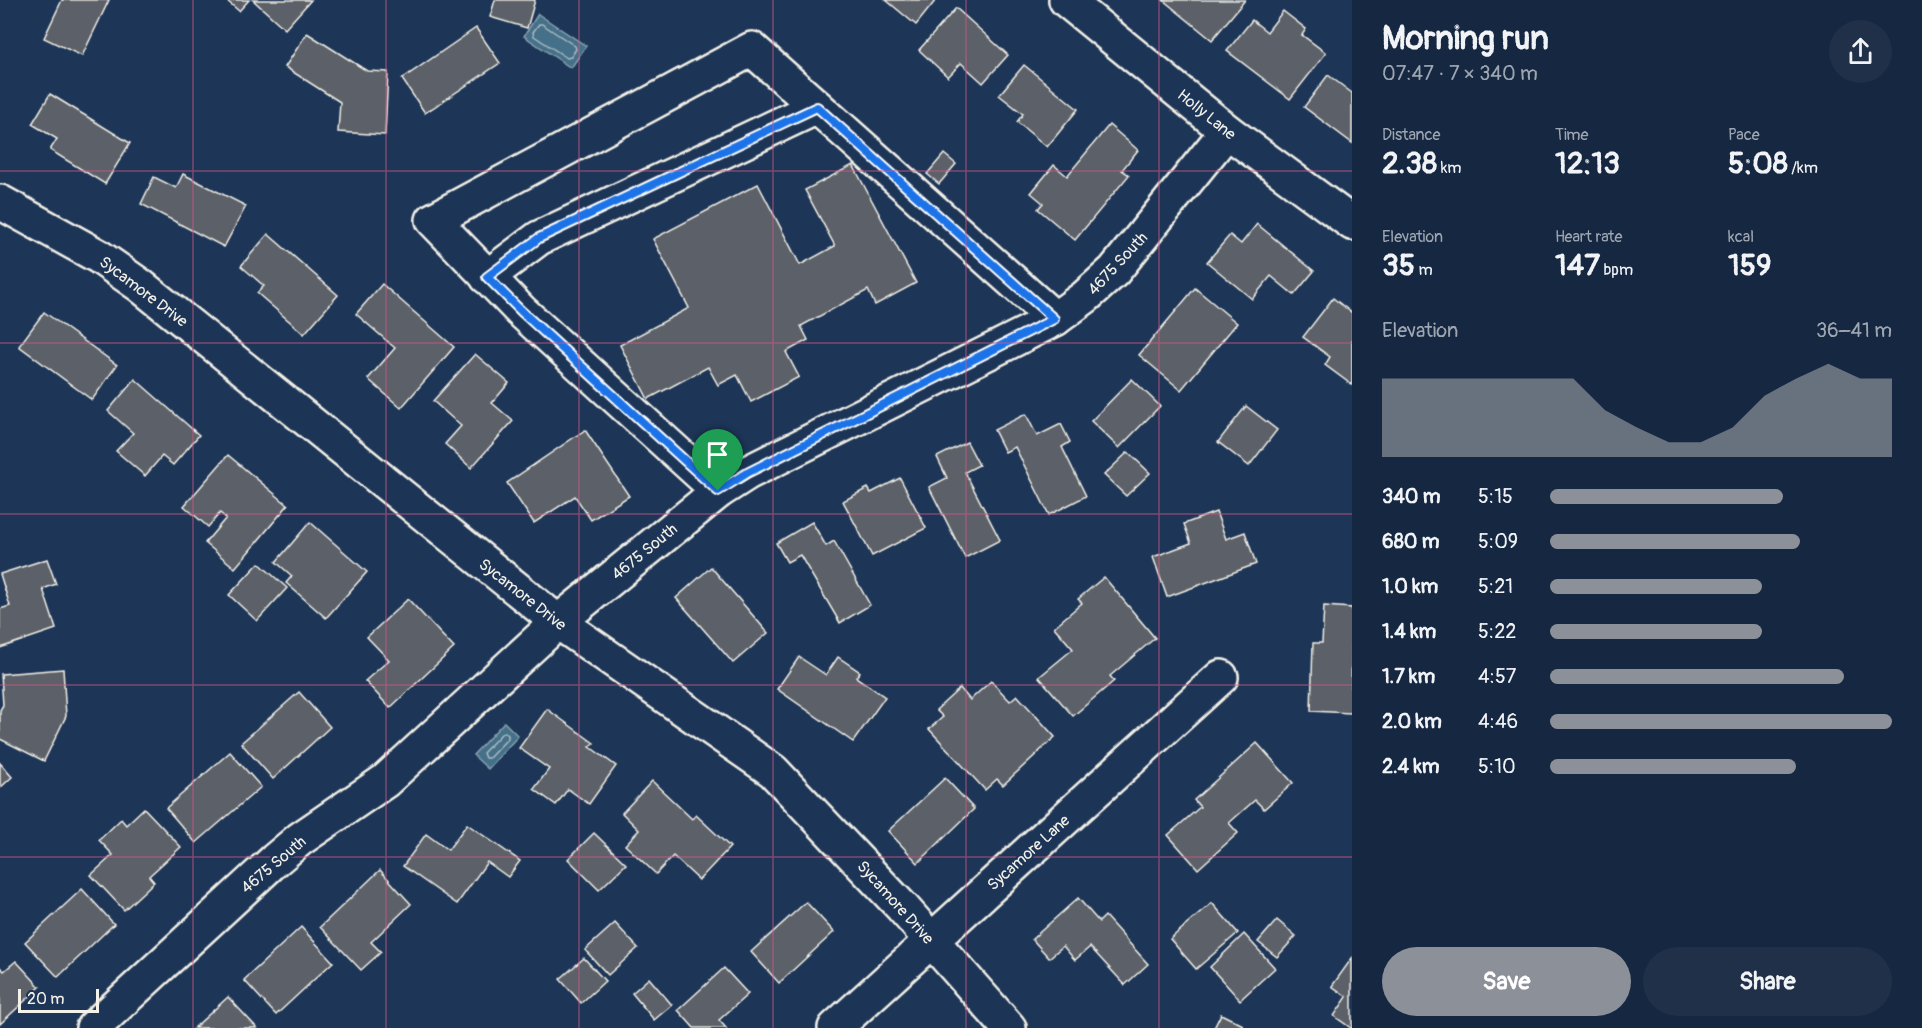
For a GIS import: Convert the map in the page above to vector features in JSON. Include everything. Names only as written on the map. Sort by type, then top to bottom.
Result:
[{"type":"street","name":"Holly Lane","points":[[1066,0],[1227,131],[1352,223]]},
{"type":"street","points":[[718,491],[521,311],[433,220],[752,50],[1054,319]]},
{"type":"street","points":[[487,277],[539,238],[817,107]]},
{"type":"street","name":"4675 South","points":[[93,1028],[275,860],[300,839],[385,781],[558,622],[718,491],[747,473],[1054,319],[1085,297],[1114,271],[1227,131]]},
{"type":"street","name":"Sycamore Drive","points":[[0,202],[90,252],[141,286],[558,622],[773,771],[1009,1028]]},
{"type":"street","name":"Sycamore Lane","points":[[835,1028],[1221,677]]},
{"type":"water","points":[[538,14],[586,46],[571,68],[524,36]]},
{"type":"water","points":[[504,722],[518,736],[488,769],[473,755]]},
{"type":"building","points":[[62,0],[109,0],[82,56],[44,38]]},
{"type":"building","points":[[226,0],[249,0],[239,11]]},
{"type":"building","points":[[253,0],[311,0],[285,29]]},
{"type":"building","points":[[495,0],[535,0],[527,28],[490,17]]},
{"type":"building","points":[[886,0],[936,0],[916,25]]},
{"type":"building","points":[[1163,0],[1245,0],[1212,40]]},
{"type":"building","points":[[956,8],[1008,55],[983,83],[961,63],[948,77],[919,50]]},
{"type":"building","points":[[1283,11],[1306,29],[1302,35],[1326,53],[1290,99],[1227,51],[1252,20],[1267,32]]},
{"type":"building","points":[[476,28],[500,63],[425,113],[402,79]]},
{"type":"building","points":[[307,33],[367,71],[388,72],[385,135],[338,132],[340,102],[285,67]]},
{"type":"building","points":[[1024,65],[1078,109],[1047,147],[1017,122],[1023,114],[999,95]]},
{"type":"building","points":[[1328,75],[1352,93],[1352,143],[1304,107]]},
{"type":"building","points":[[50,94],[130,143],[105,184],[50,150],[57,139],[32,124]]},
{"type":"building","points":[[1109,125],[1138,150],[1122,170],[1129,175],[1075,240],[1038,209],[1043,203],[1031,193],[1054,165],[1067,176]]},
{"type":"building","points":[[944,154],[956,164],[939,184],[927,174]]},
{"type":"building","points":[[853,165],[916,283],[875,305],[868,290],[801,326],[808,340],[786,352],[799,377],[751,402],[737,375],[718,385],[708,367],[648,399],[620,345],[689,308],[653,239],[758,184],[800,265],[835,246],[805,190]]},
{"type":"building","points":[[183,174],[246,206],[224,247],[141,204],[154,177],[176,188]]},
{"type":"building","points":[[1257,224],[1314,271],[1294,295],[1271,276],[1252,299],[1207,262],[1230,235],[1241,244]]},
{"type":"building","points":[[268,234],[338,295],[304,334],[257,293],[264,286],[241,266]]},
{"type":"building","points":[[382,284],[454,347],[401,408],[368,379],[395,348],[356,314]]},
{"type":"building","points":[[1195,288],[1237,323],[1181,390],[1139,355]]},
{"type":"building","points":[[1333,298],[1352,313],[1352,385],[1325,365],[1330,357],[1303,337]]},
{"type":"building","points":[[44,312],[117,365],[92,400],[19,346]]},
{"type":"building","points":[[475,354],[509,383],[492,403],[513,421],[471,468],[445,444],[461,426],[433,401]]},
{"type":"building","points":[[135,379],[199,435],[173,465],[162,456],[145,476],[116,451],[133,433],[108,411]]},
{"type":"building","points":[[1132,379],[1160,406],[1119,448],[1091,421]]},
{"type":"building","points":[[1246,406],[1277,430],[1249,466],[1218,442]]},
{"type":"building","points":[[1026,414],[1037,436],[1061,424],[1070,442],[1062,447],[1086,496],[1049,515],[1015,447],[1005,452],[994,430]]},
{"type":"building","points":[[585,430],[629,496],[591,520],[575,496],[534,523],[507,483]]},
{"type":"building","points":[[967,442],[979,465],[965,472],[1000,540],[965,558],[929,487],[947,478],[937,457]]},
{"type":"building","points":[[1128,452],[1150,473],[1126,496],[1104,475]]},
{"type":"building","points":[[228,455],[288,505],[235,568],[205,543],[226,518],[220,513],[208,527],[184,506]]},
{"type":"building","points":[[900,478],[926,528],[872,556],[843,501],[868,488],[871,493]]},
{"type":"building","points":[[1216,512],[1226,539],[1245,532],[1256,564],[1167,597],[1153,557],[1191,543],[1184,524]]},
{"type":"building","points":[[310,522],[367,572],[326,618],[286,583],[292,576],[276,562]]},
{"type":"building","points":[[812,522],[826,546],[834,541],[870,605],[840,623],[800,555],[787,562],[776,543]]},
{"type":"building","points":[[47,559],[56,584],[43,589],[56,629],[0,648],[0,609],[10,606],[0,574]]},
{"type":"building","points":[[259,563],[287,588],[257,621],[229,595]]},
{"type":"building","points":[[711,567],[768,633],[733,663],[676,598]]},
{"type":"building","points":[[1104,577],[1155,638],[1110,676],[1114,681],[1073,716],[1039,677],[1073,649],[1054,627],[1082,603],[1078,599]]},
{"type":"building","points":[[408,599],[454,648],[390,708],[365,681],[389,660],[367,637]]},
{"type":"building","points":[[1324,606],[1352,608],[1351,713],[1311,711],[1313,643],[1322,643]]},
{"type":"building","points":[[799,657],[826,675],[838,657],[860,672],[856,677],[885,697],[853,742],[777,689]]},
{"type":"building","points":[[63,669],[66,716],[44,761],[0,739],[0,710],[3,705],[1,674]]},
{"type":"building","points":[[991,681],[1010,701],[1017,695],[1055,737],[1003,785],[997,779],[985,790],[929,729],[943,717],[936,710],[960,688],[970,700]]},
{"type":"building","points":[[299,692],[330,727],[273,779],[241,743]]},
{"type":"building","points":[[547,709],[594,743],[590,747],[616,766],[589,804],[568,789],[556,805],[534,789],[549,769],[519,748]]},
{"type":"building","points":[[1257,743],[1293,783],[1264,809],[1255,800],[1229,823],[1238,833],[1198,869],[1168,835],[1200,807],[1194,800]]},
{"type":"building","points":[[230,752],[261,787],[196,843],[166,808]]},
{"type":"building","points":[[0,763],[12,777],[0,788]]},
{"type":"building","points":[[945,778],[974,809],[918,863],[888,831]]},
{"type":"building","points":[[652,781],[692,819],[696,815],[730,847],[699,880],[673,856],[656,874],[625,845],[639,830],[622,813]]},
{"type":"building","points":[[144,808],[181,847],[149,876],[154,882],[124,910],[91,875],[113,855],[99,840],[121,819],[126,825]]},
{"type":"building","points":[[467,824],[520,861],[508,877],[487,862],[457,904],[403,866],[426,834],[448,850]]},
{"type":"building","points":[[594,833],[626,864],[599,890],[568,859]]},
{"type":"building","points":[[380,870],[411,904],[371,942],[381,952],[361,970],[320,927]]},
{"type":"building","points":[[82,889],[114,924],[58,977],[25,942]]},
{"type":"building","points":[[1078,898],[1099,922],[1105,916],[1148,964],[1125,985],[1090,947],[1075,960],[1063,946],[1049,958],[1032,939]]},
{"type":"building","points":[[806,902],[834,932],[779,983],[751,952]]},
{"type":"building","points":[[1212,903],[1238,933],[1196,969],[1170,939]]},
{"type":"building","points":[[1277,920],[1296,936],[1277,957],[1258,942]]},
{"type":"building","points":[[615,923],[638,948],[608,975],[585,950]]},
{"type":"building","points":[[301,927],[333,962],[276,1015],[244,980]]},
{"type":"building","points":[[1244,934],[1275,968],[1240,1000],[1210,967]]},
{"type":"building","points":[[584,958],[605,981],[581,1003],[560,979]]},
{"type":"building","points":[[1352,958],[1351,1028],[1334,1016],[1347,997],[1332,986]]},
{"type":"building","points":[[16,961],[40,987],[0,1024],[0,967],[4,971]]},
{"type":"building","points":[[724,968],[748,994],[719,1020],[726,1028],[694,1028],[678,1010]]},
{"type":"building","points":[[649,978],[672,1005],[654,1020],[632,993]]},
{"type":"building","points":[[228,997],[257,1028],[194,1028]]},
{"type":"building","points":[[1221,1014],[1243,1025],[1242,1028],[1214,1028]]},
{"type":"route","points":[[817,107],[1054,319],[747,473],[718,491],[521,311],[487,277],[539,238],[817,107]]}]
